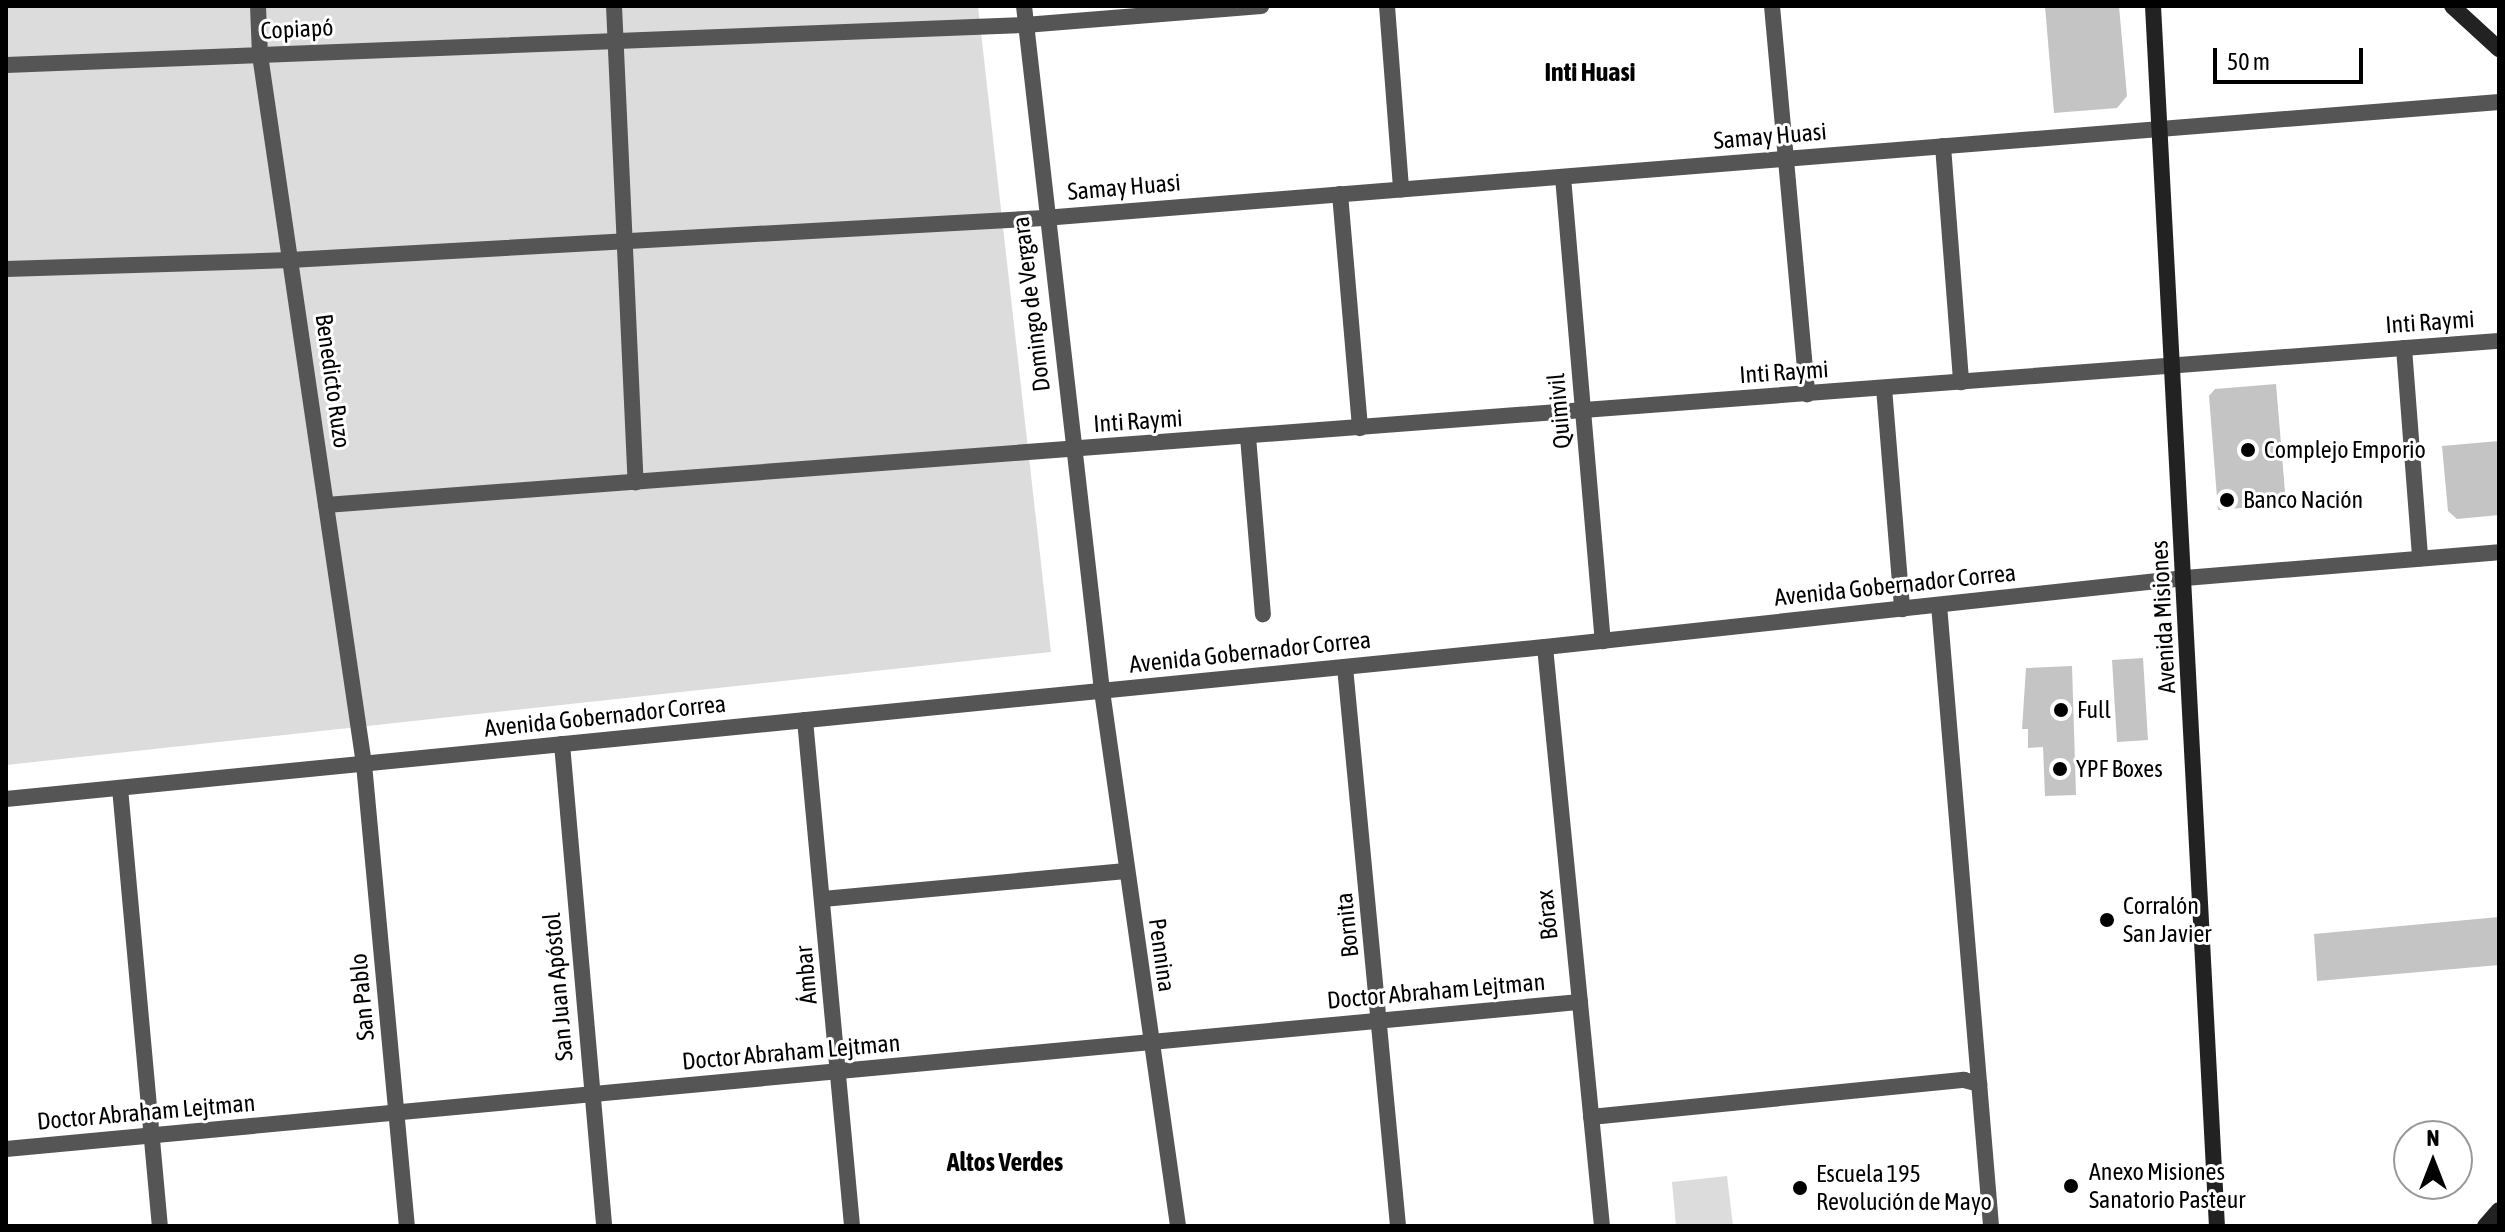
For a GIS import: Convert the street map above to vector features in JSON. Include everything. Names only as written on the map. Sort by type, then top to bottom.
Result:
[{"type":"main road","name":"Avenida Misiones","points":[[2153,6],[2217,1226]]},
{"type":"main road","points":[[2452,6],[2499,49]]},
{"type":"main road","points":[[2485,1226],[2499,1210]]},
{"type":"street","name":"Benedicto Ruzo","points":[[258,6],[260,55],[364,764]]},
{"type":"street","points":[[614,6],[628,241],[636,482]]},
{"type":"street","name":"Domingo de Vergara","points":[[1024,6],[1044,218],[1102,691]]},
{"type":"street","name":"Copiapó","points":[[6,65],[1025,25],[1261,6]]},
{"type":"street","points":[[1387,6],[1401,189]]},
{"type":"street","points":[[1772,6],[1807,394]]},
{"type":"street","name":"Samay Huasi","points":[[6,269],[290,260],[1044,218],[2499,102]]},
{"type":"street","points":[[1943,146],[1961,382]]},
{"type":"street","name":"Quimivil","points":[[1563,177],[1603,641]]},
{"type":"street","points":[[1340,194],[1360,428]]},
{"type":"street","name":"Inti Raymi","points":[[326,505],[2499,341]]},
{"type":"street","points":[[2404,348],[2420,558]]},
{"type":"street","points":[[1884,388],[1902,609]]},
{"type":"street","points":[[1248,437],[1263,614]]},
{"type":"street","name":"Avenida Gobernador Correa","points":[[6,799],[1545,647],[2185,578],[2499,552]]},
{"type":"street","points":[[1939,605],[1991,1226]]},
{"type":"street","name":"Bórax","points":[[1545,647],[1602,1226]]},
{"type":"street","name":"Bornita","points":[[1345,667],[1381,1020],[1398,1226]]},
{"type":"street","name":"Pennina","points":[[1102,691],[1178,1226]]},
{"type":"street","name":"Ámbar","points":[[805,720],[852,1226]]},
{"type":"street","name":"San Juan Apóstol","points":[[562,744],[604,1226]]},
{"type":"street","name":"San Pablo","points":[[364,764],[407,1226]]},
{"type":"street","points":[[120,788],[160,1226]]},
{"type":"street","points":[[823,899],[1126,871]]},
{"type":"street","name":"Doctor Abraham Lejtman","points":[[6,1149],[1580,1002]]},
{"type":"street","points":[[1591,1117],[1964,1080],[1979,1084]]},
{"type":"shaded area","points":[[6,6],[978,6],[1051,652],[6,765]]},
{"type":"shaded area","points":[[1727,1176],[1733,1226],[1676,1226],[1672,1182]]},
{"type":"building","points":[[2045,6],[2119,6],[2127,96],[2117,108],[2054,113]]},
{"type":"building","name":"Complejo Emporio","points":[[2276,384],[2286,504],[2218,510],[2209,396],[2215,389]]},
{"type":"building","points":[[2499,441],[2499,515],[2457,519],[2448,511],[2442,446]]},
{"type":"building","points":[[2143,658],[2148,740],[2117,742],[2112,660]]},
{"type":"building","points":[[2072,666],[2076,795],[2045,796],[2043,747],[2028,748],[2028,729],[2022,729],[2026,668]]},
{"type":"building","points":[[2499,917],[2499,965],[2317,981],[2314,934]]},
{"type":"place","name":"Complejo Emporio","points":[[2248,450]]},
{"type":"place","name":"Banco Nación","points":[[2227,500]]},
{"type":"place","name":"Full","points":[[2061,710]]},
{"type":"place","name":"YPF Boxes","points":[[2060,769]]},
{"type":"place","name":"Corralón San Javier","points":[[2107,920]]},
{"type":"place","name":"Anexo Misiones Sanatorio Pasteur","points":[[2071,1186]]},
{"type":"place","name":"Escuela 195 Revolución de Mayo","points":[[1800,1188]]},
{"type":"district","name":"Inti Huasi","points":[[1590,73]]},
{"type":"district","name":"Altos Verdes","points":[[1005,1163]]}]
